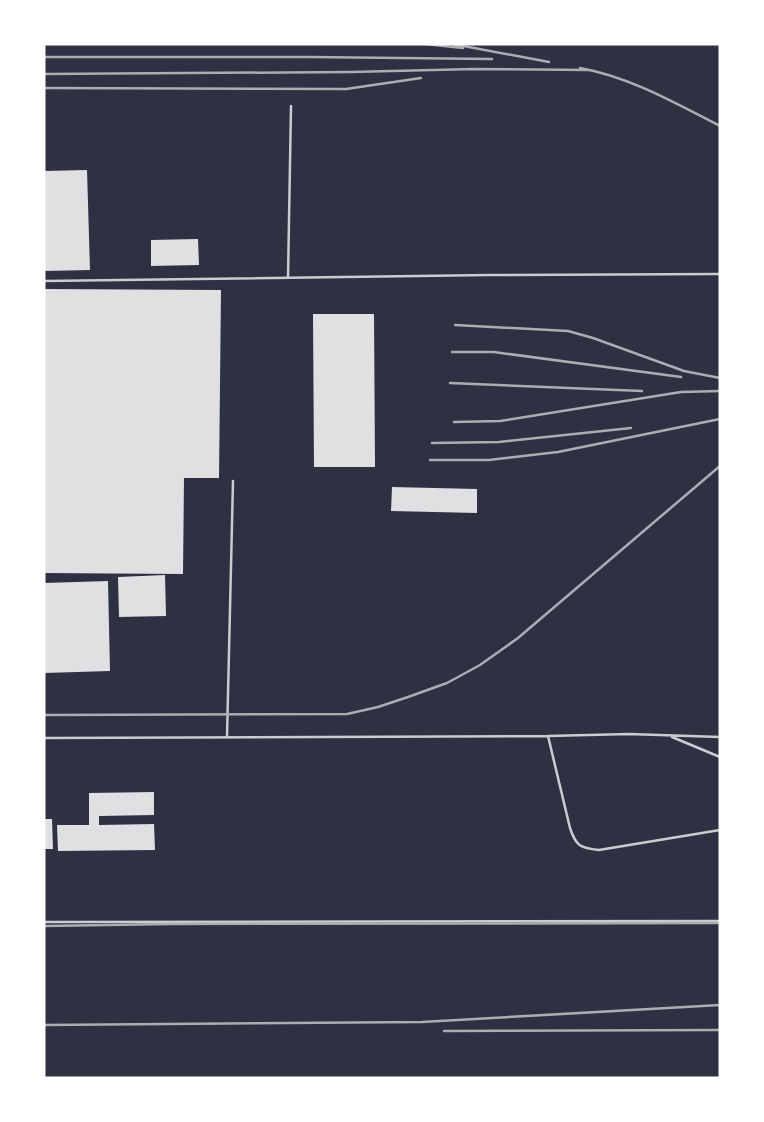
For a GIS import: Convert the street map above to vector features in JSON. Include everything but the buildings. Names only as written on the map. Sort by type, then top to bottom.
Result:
[{"type":"lane","points":[[288,278],[291,106]]},
{"type":"lane","points":[[44,281],[720,274]]},
{"type":"lane","points":[[227,737],[233,481]]},
{"type":"lane","points":[[44,737],[629,734],[720,737]]},
{"type":"lane","points":[[548,736],[569,828],[575,842],[585,848],[599,850],[720,830]]},
{"type":"lane","points":[[669,736],[720,757]]},
{"type":"lane","points":[[44,922],[720,920]]},
{"type":"railway","points":[[425,44],[463,48]]},
{"type":"railway","points":[[453,44],[549,62]]},
{"type":"railway","points":[[44,57],[492,59]]},
{"type":"railway","points":[[580,68],[634,84],[720,126]]},
{"type":"railway","points":[[44,74],[589,70]]},
{"type":"railway","points":[[44,88],[346,89],[421,78]]},
{"type":"railway","points":[[455,325],[568,331],[684,371],[720,378]]},
{"type":"railway","points":[[452,352],[494,352],[681,377]]},
{"type":"railway","points":[[450,383],[642,391]]},
{"type":"railway","points":[[454,422],[500,421],[681,392],[720,391]]},
{"type":"railway","points":[[430,460],[489,460],[558,452],[720,419]]},
{"type":"railway","points":[[432,443],[499,442],[631,428]]},
{"type":"railway","points":[[44,715],[347,714],[378,707],[447,683],[480,665],[518,638],[720,466]]},
{"type":"railway","points":[[44,926],[720,923]]},
{"type":"railway","points":[[44,1025],[422,1022],[720,1005]]},
{"type":"railway","points":[[444,1031],[720,1030]]}]
